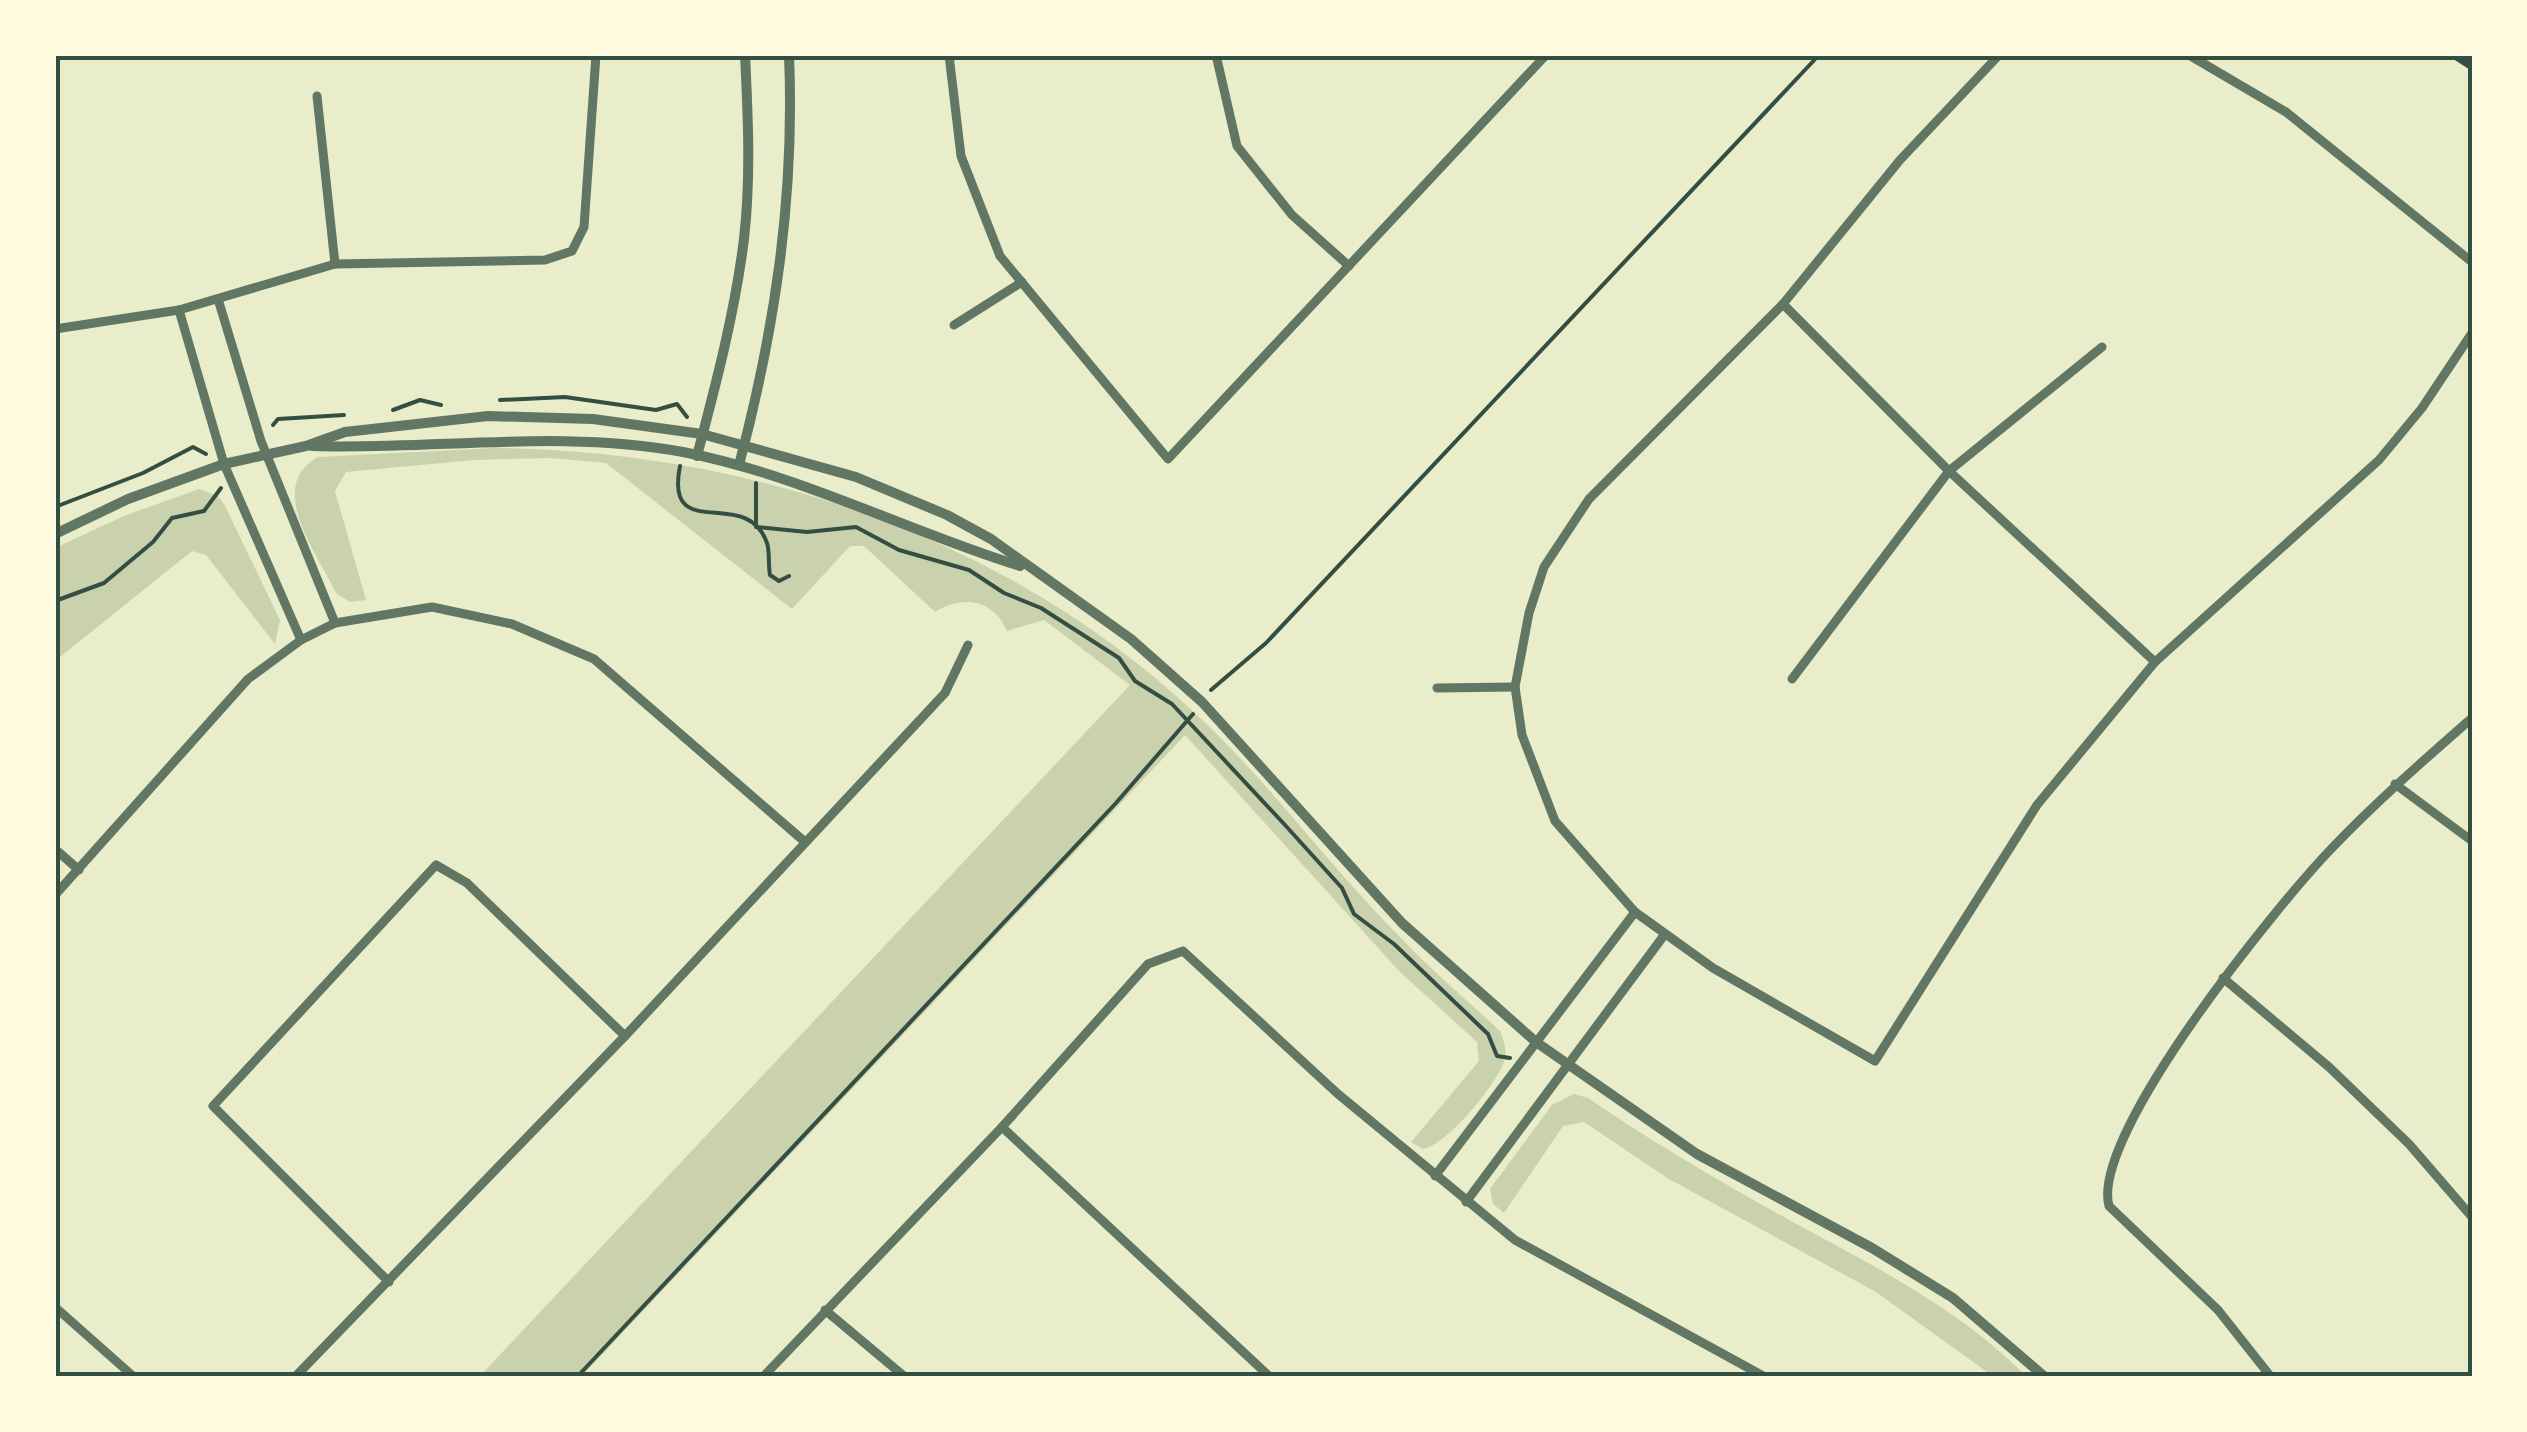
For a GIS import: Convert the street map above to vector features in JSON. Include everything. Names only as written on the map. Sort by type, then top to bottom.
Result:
[{"type":"main road","points":[[2458,55],[2472,64]]},
{"type":"street","points":[[55,330],[179,310],[335,264],[545,260],[572,252],[584,227],[596,55]]},
{"type":"street","points":[[697,456],[730,323],[744,237],[748,138],[745,55]]},
{"type":"street","points":[[739,465],[772,330],[787,220],[792,128],[789,55]]},
{"type":"street","points":[[949,55],[962,156],[1000,256],[1168,458],[1546,55]]},
{"type":"street","points":[[1216,55],[1237,146],[1292,215],[1349,266]]},
{"type":"street","points":[[1999,55],[1900,160],[1783,304],[1589,499],[1544,568],[1529,613],[1515,687],[1522,735],[1555,821],[1635,912],[1792,1016],[1875,1060],[2037,805],[2154,662],[2379,460],[2422,408],[2472,334]]},
{"type":"street","points":[[2189,55],[2286,112],[2472,262]]},
{"type":"street","points":[[317,96],[335,264]]},
{"type":"street","points":[[954,325],[1022,282]]},
{"type":"street","points":[[218,299],[266,453],[335,623]]},
{"type":"street","points":[[1783,304],[1950,472],[2154,662]]},
{"type":"street","points":[[179,310],[224,464],[301,640]]},
{"type":"street","points":[[1792,679],[1950,472],[2102,346]]},
{"type":"street","points":[[306,446],[344,432],[488,416],[594,420],[702,434],[856,477],[991,539],[1026,568],[1130,639],[1202,702],[1402,922],[1536,1042],[1698,1154],[1872,1248],[1953,1298],[2045,1377]]},
{"type":"street","points":[[55,534],[128,500],[224,464],[306,446],[593,441],[739,465],[1026,568]]},
{"type":"street","points":[[55,895],[248,679],[301,640],[335,623],[432,607],[512,624],[594,660],[805,842]]},
{"type":"street","points":[[295,1377],[625,1036],[946,693],[968,645]]},
{"type":"street","points":[[1437,688],[1515,687]]},
{"type":"street","points":[[2271,1377],[2218,1310],[2109,1206],[2104,1187],[2117,1151],[2153,1085],[2223,978],[2329,851],[2395,784],[2472,718]]},
{"type":"street","points":[[2395,784],[2472,842]]},
{"type":"street","points":[[55,849],[79,870]]},
{"type":"street","points":[[389,1282],[213,1106],[436,865],[467,883],[625,1036]]},
{"type":"street","points":[[1434,1176],[1635,912]]},
{"type":"street","points":[[1466,1202],[1664,934]]},
{"type":"street","points":[[762,1377],[1002,1127],[1148,964],[1183,951],[1338,1094],[1515,1240],[1764,1377]]},
{"type":"street","points":[[2223,978],[2356,1093],[2408,1144],[2472,1217]]},
{"type":"street","points":[[1002,1127],[1270,1377]]},
{"type":"street","points":[[55,1307],[134,1377]]},
{"type":"street","points":[[825,1310],[905,1377]]},
{"type":"path","points":[[55,507],[143,473],[193,448],[224,464]]},
{"type":"path","points":[[55,601],[104,583],[153,542],[172,518],[204,512],[229,476]]},
{"type":"path","points":[[756,527],[795,532],[856,527],[900,550],[969,570],[1078,630],[1119,658],[1135,681],[1172,704],[1342,888],[1354,914],[1394,944],[1488,1034],[1497,1056],[1522,1060]]},
{"type":"green space","points":[[494,448],[590,453],[685,466],[779,487],[871,516],[960,553],[1044,599],[1124,653],[1197,715],[1375,911],[1500,1031],[1505,1058],[1491,1085],[1445,1137],[1423,1149],[1411,1142],[1479,1061],[1477,1042],[1400,972],[1185,735],[581,1377],[479,1377],[1130,685],[1044,620],[1007,631],[994,612],[976,603],[956,603],[935,612],[864,546],[850,546],[792,609],[606,463],[551,458],[474,460],[346,472],[335,491],[366,600],[350,602],[336,593],[300,521],[296,485],[303,470],[318,457]]},
{"type":"green space","points":[[199,489],[218,496],[225,506],[280,620],[275,644],[206,555],[192,551],[55,661],[55,548],[124,516]]},
{"type":"green space","points":[[1574,1094],[1588,1098],[1714,1177],[1915,1290],[1974,1330],[2027,1377],[1994,1377],[1876,1292],[1669,1179],[1584,1122],[1563,1126],[1504,1213],[1493,1204],[1490,1189],[1552,1105]]}]
